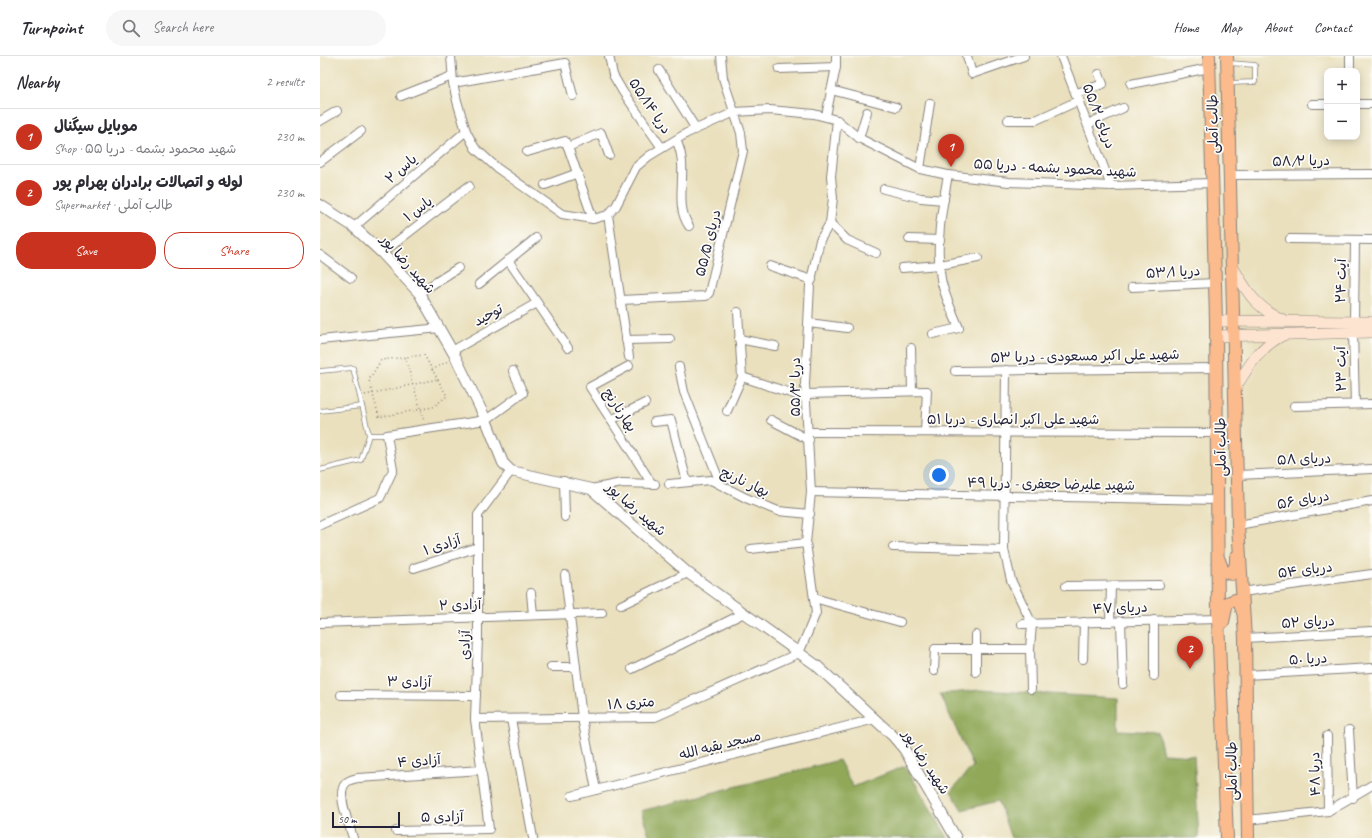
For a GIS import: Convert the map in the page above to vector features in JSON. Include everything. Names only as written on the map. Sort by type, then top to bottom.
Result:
[{"type":"main road","name":"طالب آملی","points":[[1227,59],[1238,525],[1246,675],[1248,838]]},
{"type":"main road","name":"طالب آملی","points":[[1209,62],[1216,321],[1218,619],[1227,838]]},
{"type":"main road","points":[[1232,266],[1250,297],[1287,328]]},
{"type":"main road","points":[[1216,321],[1233,321],[1287,328]]},
{"type":"main road","points":[[1216,336],[1287,328],[1354,327],[1372,322]]},
{"type":"main road","points":[[1354,327],[1372,332]]},
{"type":"main road","points":[[1235,388],[1254,359],[1271,341],[1287,328]]},
{"type":"main road","points":[[1217,549],[1223,571],[1231,574],[1236,565],[1238,525]]},
{"type":"main road","points":[[1219,641],[1227,603],[1237,600],[1244,615]]},
{"type":"street","points":[[451,56],[453,80],[466,131],[483,157],[562,214],[593,218],[608,215],[629,357]]},
{"type":"street","name":"دریا ۵۵/۱۴","points":[[609,56],[613,75],[662,148]]},
{"type":"street","points":[[721,56],[723,78],[735,112]]},
{"type":"street","points":[[826,116],[836,67],[836,56]]},
{"type":"street","points":[[966,56],[972,74],[1024,56]]},
{"type":"street","name":"دریای ۵۵/۲","points":[[1062,56],[1111,186]]},
{"type":"street","points":[[1350,56],[1350,68]]},
{"type":"street","points":[[1131,84],[1209,62]]},
{"type":"street","points":[[401,96],[453,80],[565,63],[572,96]]},
{"type":"street","points":[[779,69],[836,67]]},
{"type":"street","points":[[659,70],[696,129]]},
{"type":"street","points":[[1008,120],[1036,120],[1078,96],[1103,84],[1099,74]]},
{"type":"street","points":[[832,90],[896,107]]},
{"type":"street","points":[[920,169],[930,103]]},
{"type":"street","points":[[1312,104],[1324,104]]},
{"type":"street","points":[[1360,104],[1372,104]]},
{"type":"street","points":[[1088,124],[1123,108]]},
{"type":"street","name":"شهید محمود بشمه - دریا ۵۵","points":[[608,215],[616,206],[636,167],[649,156],[696,129],[735,112],[770,110],[826,116],[837,120],[859,138],[920,169],[948,175],[1009,182],[1111,186],[1212,183]]},
{"type":"street","points":[[320,121],[337,111]]},
{"type":"street","name":"دریای ۵۵/۵","points":[[621,300],[706,296],[709,293],[743,151],[742,133],[735,112]]},
{"type":"street","points":[[859,138],[867,112]]},
{"type":"street","name":"دریا ۵۵/۳","points":[[799,653],[816,613],[806,543],[811,492],[806,396],[812,280],[820,240],[830,223],[833,198],[831,176],[837,120]]},
{"type":"street","points":[[320,162],[361,131]]},
{"type":"street","name":"یاس ۲","points":[[354,228],[466,131]]},
{"type":"street","points":[[527,152],[567,144],[601,133],[609,155]]},
{"type":"street","points":[[676,140],[680,147],[684,172],[681,206],[683,217],[689,226]]},
{"type":"street","points":[[567,144],[593,218]]},
{"type":"street","points":[[545,184],[578,173]]},
{"type":"street","name":"دریا ۵۸/۲","points":[[1230,175],[1372,174]]},
{"type":"street","points":[[933,334],[959,328],[941,280],[940,240],[948,175]]},
{"type":"street","name":"یاس ۱","points":[[382,253],[469,186]]},
{"type":"street","points":[[884,189],[921,198],[944,200]]},
{"type":"street","name":"شهید رضا پور","points":[[320,205],[354,228],[382,253],[419,293],[454,353],[486,420],[503,464],[510,471],[592,488],[688,573],[816,665],[894,736],[904,750],[956,838]]},
{"type":"street","points":[[830,223],[847,240],[876,253]]},
{"type":"street","points":[[479,284],[536,238]]},
{"type":"street","points":[[909,239],[940,240]]},
{"type":"street","points":[[1290,239],[1372,240]]},
{"type":"street","name":"آیت ۲۴","points":[[1354,240],[1354,327]]},
{"type":"street","points":[[320,255],[351,278]]},
{"type":"street","points":[[902,268],[940,265],[978,258]]},
{"type":"street","points":[[508,260],[568,348]]},
{"type":"street","points":[[770,266],[812,280]]},
{"type":"street","points":[[419,293],[458,268]]},
{"type":"street","name":"دریا ۵۳/۱","points":[[1132,287],[1215,283]]},
{"type":"street","name":"توحید","points":[[454,353],[537,303]]},
{"type":"street","points":[[727,411],[742,377],[738,312]]},
{"type":"street","points":[[810,323],[847,328]]},
{"type":"street","name":"آیت ۲۳","points":[[1354,327],[1355,404]]},
{"type":"street","points":[[320,340],[440,328]]},
{"type":"street","points":[[626,340],[670,339]]},
{"type":"street","points":[[739,340],[775,346]]},
{"type":"street","points":[[911,348],[912,391]]},
{"type":"street","name":"بهارنارنج","points":[[592,488],[622,483],[654,484],[590,387],[629,366]]},
{"type":"street","points":[[679,367],[684,392],[721,485]]},
{"type":"street","name":"شهید علی اکبر مسعودی - دریا ۵۳","points":[[955,371],[1216,368]]},
{"type":"street","points":[[1006,370],[1004,550],[1011,580],[1032,624],[1030,649],[1031,689]]},
{"type":"street","points":[[320,524],[380,498],[393,470],[387,435],[486,420],[523,394],[513,371]]},
{"type":"street","points":[[742,377],[806,396],[926,391],[925,432]]},
{"type":"street","points":[[611,420],[645,403]]},
{"type":"street","points":[[1294,406],[1372,404]]},
{"type":"street","points":[[654,422],[671,420],[687,482]]},
{"type":"street","points":[[771,420],[809,436]]},
{"type":"street","name":"شهید علی اکبر انصاری - دریا ۵۱","points":[[809,436],[925,432],[1217,433]]},
{"type":"street","name":"دریای ۵۸","points":[[1237,475],[1372,470]]},
{"type":"street","name":"آزادی","points":[[489,829],[475,719],[478,617],[478,515],[510,471]]},
{"type":"street","name":"بهار نارنج","points":[[669,484],[711,480],[746,498],[778,511],[810,514]]},
{"type":"street","points":[[564,481],[565,517]]},
{"type":"street","name":"شهید علیرضا جعفری - دریا ۴۹","points":[[811,492],[1218,500]]},
{"type":"street","name":"دریای ۵۶","points":[[1238,525],[1372,501]]},
{"type":"street","points":[[751,549],[806,543]]},
{"type":"street","name":"آزادی ۱","points":[[414,568],[478,547]]},
{"type":"street","points":[[893,547],[1004,550]]},
{"type":"street","points":[[621,605],[688,573]]},
{"type":"street","name":"دریای ۵۴","points":[[1242,592],[1372,574]]},
{"type":"street","points":[[565,575],[582,718],[596,790]]},
{"type":"street","points":[[1066,586],[1160,585]]},
{"type":"street","points":[[1110,586],[1110,622]]},
{"type":"street","points":[[531,593],[533,615]]},
{"type":"street","points":[[814,598],[900,622]]},
{"type":"street","name":"آزادی ۲","points":[[320,623],[602,613]]},
{"type":"street","points":[[632,669],[744,613]]},
{"type":"street","name":"دریای ۴۷","points":[[1022,624],[1218,619]]},
{"type":"street","points":[[1154,620],[1154,676]]},
{"type":"street","points":[[1121,621],[1123,684]]},
{"type":"street","points":[[1083,659],[1084,622]]},
{"type":"street","name":"دریای ۵۲","points":[[1244,638],[1372,631]]},
{"type":"street","points":[[976,635],[976,672]]},
{"type":"street","points":[[934,671],[935,649],[1030,649]]},
{"type":"street","name":"۱۸ متری","points":[[475,719],[655,717],[799,653]]},
{"type":"street","points":[[551,667],[576,667]]},
{"type":"street","name":"دریا ۵۰","points":[[1246,675],[1372,668]]},
{"type":"street","name":"آزادی ۳","points":[[341,695],[476,696]]},
{"type":"street","points":[[511,719],[533,838]]},
{"type":"street","name":"مسجد بقیه الله","points":[[572,796],[875,719]]},
{"type":"street","points":[[1349,730],[1353,798]]},
{"type":"street","name":"دریا ۴۸","points":[[1327,736],[1328,811]]},
{"type":"street","name":"آزادی ۴","points":[[353,838],[342,800],[342,789],[346,783],[358,778],[482,770]]},
{"type":"street","points":[[1248,820],[1328,811],[1353,798],[1372,785]]},
{"type":"street","name":"آزادی ۵","points":[[396,830],[489,829]]},
{"type":"lane","points":[[1227,59],[1255,65],[1255,82],[1228,84]]},
{"type":"lane","points":[[320,371],[353,368],[369,436],[361,460],[320,470]]},
{"type":"lane","points":[[320,411],[362,406]]},
{"type":"lane","points":[[369,436],[387,435]]},
{"type":"path","points":[[432,370],[454,353]]},
{"type":"path","points":[[424,355],[447,396],[433,407],[379,418],[369,380],[380,360],[405,357],[424,355]]},
{"type":"path","points":[[405,357],[426,430]]},
{"type":"path","points":[[360,396],[438,379]]},
{"type":"green space","points":[[980,690],[1118,698],[1118,730],[1158,732],[1163,754],[1194,756],[1199,838],[1011,838],[998,801],[962,810],[951,791],[973,766],[940,694]]},
{"type":"green space","points":[[839,760],[853,787],[905,766],[948,838],[650,838],[641,811]]},
{"type":"place","name":"موبایل سیگنال","points":[[951,167]]},
{"type":"place","name":"لوله و اتصالات برادران بهرام پور","points":[[1190,669]]}]
